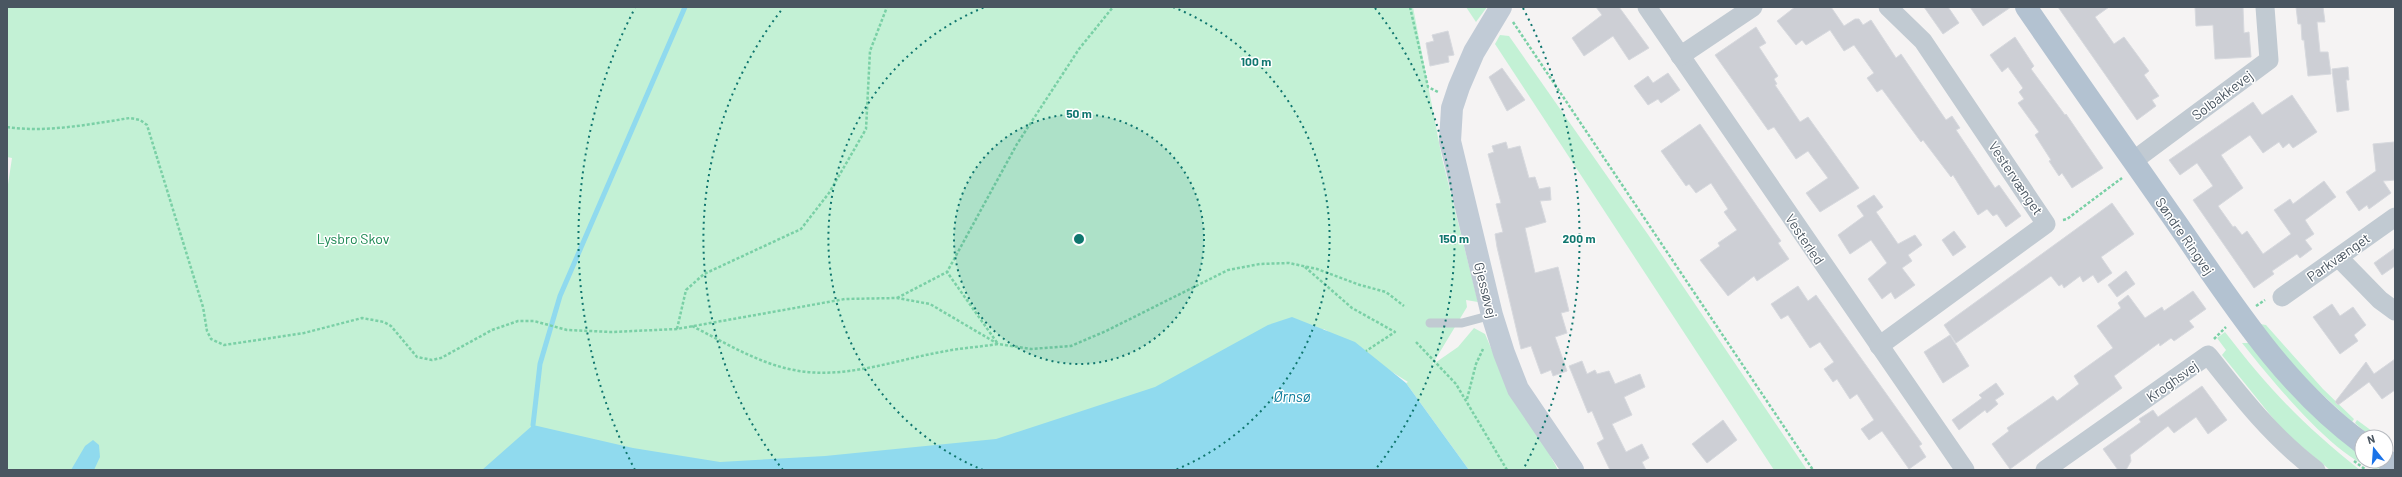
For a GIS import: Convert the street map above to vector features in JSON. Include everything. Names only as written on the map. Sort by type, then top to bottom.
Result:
[{"type":"main road","name":"Søndre Ringvej","points":[[2031,9],[2133,161],[2241,316],[2299,389],[2354,437]]},
{"type":"street","name":"Gjessøvej","points":[[1501,7],[1474,52],[1459,86],[1452,108],[1450,141],[1495,325],[1518,389],[1573,470]]},
{"type":"street","name":"Vesterled","points":[[1647,7],[1965,470]]},
{"type":"street","points":[[1680,56],[1753,7]]},
{"type":"street","name":"Vestervænget","points":[[1879,346],[2046,224],[1923,41],[1888,7]]},
{"type":"street","name":"Solbakkevej","points":[[2133,161],[2269,60],[2265,7]]},
{"type":"street","name":"Parkvænget","points":[[2282,297],[2395,217]]},
{"type":"street","points":[[2339,258],[2380,300],[2395,311]]},
{"type":"street","name":"Kroghsvej","points":[[2045,470],[2208,355],[2249,408],[2296,455],[2316,470]]},
{"type":"lane","points":[[1430,323],[1495,325]]},
{"type":"path","points":[[677,329],[686,290],[704,274],[801,229],[829,192],[866,129],[870,51],[887,7]]},
{"type":"path","points":[[897,298],[947,272],[1017,144],[1079,49],[1113,7]]},
{"type":"path","points":[[1410,7],[1428,87],[1438,92]]},
{"type":"path","points":[[1517,29],[1814,470]]},
{"type":"path","points":[[7,127],[17,129],[64,127],[130,118],[140,120],[147,125],[151,133],[203,307],[207,331],[211,339],[224,345],[271,340],[362,318],[373,319],[391,326],[417,357],[432,360],[441,358],[503,325],[518,321],[534,321],[561,328],[612,332],[677,329],[845,299],[897,298],[930,304],[998,344]]},
{"type":"path","points":[[2046,224],[2067,219],[2123,178],[2133,161]]},
{"type":"path","points":[[692,326],[757,360],[790,369],[829,373],[901,362],[940,352],[998,344],[1031,349],[1071,346],[1106,331],[1228,270],[1260,264],[1289,263],[1305,267],[1386,292],[1404,306]]},
{"type":"path","points":[[1305,267],[1352,308],[1395,332],[1366,351]]},
{"type":"path","points":[[947,272],[998,344]]},
{"type":"path","points":[[1466,400],[1476,364],[1495,325]]},
{"type":"path","points":[[1416,342],[1450,375],[1507,470]]},
{"type":"green space","name":"Lysbro Skov","points":[[7,7],[1413,7],[1442,158],[1478,302],[1466,300],[1467,307],[1432,365],[1458,347],[1474,328],[1485,334],[1510,392],[1545,446],[1558,470],[1469,470],[1406,383],[1408,382],[1324,329],[1081,470],[7,470],[7,191],[12,158],[7,157]]},
{"type":"green space","points":[[1466,7],[1487,7],[1476,22]]},
{"type":"green space","points":[[1500,35],[1509,36],[1649,236],[1807,470],[1774,470],[1495,44]]},
{"type":"green space","points":[[2260,324],[2266,325],[2323,389],[2354,419],[2352,422],[2299,373]]},
{"type":"green space","points":[[2225,332],[2256,371],[2288,406],[2321,438],[2354,465],[2354,469],[2360,470],[2330,470],[2284,432],[2222,355],[2226,350],[2217,338]]},
{"type":"green space","points":[[2242,343],[2249,343],[2354,448],[2354,459],[2327,438],[2287,397]]},
{"type":"green space","points":[[2357,420],[2369,429],[2362,429],[2355,423]]},
{"type":"water","name":"Ørnsø","points":[[1292,317],[1355,342],[1406,383],[1469,470],[482,470],[533,425],[633,448],[720,462],[825,456],[996,439],[1155,387],[1268,325]]},
{"type":"water","points":[[93,440],[99,445],[100,457],[94,470],[71,470],[85,446]]},
{"type":"building","points":[[1596,7],[1619,7],[1649,48],[1629,60],[1613,36],[1584,56],[1572,38],[1602,15]]},
{"type":"building","points":[[1795,7],[1831,7],[1844,26],[1855,19],[1859,19],[1863,25],[1871,20],[1896,58],[1901,54],[1946,120],[1952,116],[1960,128],[1956,130],[1995,188],[1999,185],[2021,216],[2006,227],[1997,214],[1993,216],[1987,209],[1978,215],[1953,175],[1951,177],[1923,140],[1921,142],[1882,89],[1877,92],[1867,78],[1874,73],[1854,45],[1844,51],[1830,30],[1806,45],[1802,40],[1796,45],[1777,21]]},
{"type":"building","points":[[1924,7],[1948,7],[1959,23],[1943,34]]},
{"type":"building","points":[[1970,7],[2011,7],[1983,26]]},
{"type":"building","points":[[2058,7],[2109,7],[2095,17],[2114,44],[2124,37],[2149,71],[2144,75],[2159,96],[2152,100],[2156,106],[2137,120]]},
{"type":"building","points":[[2195,7],[2243,7],[2244,33],[2249,32],[2251,57],[2215,59],[2213,25],[2196,26]]},
{"type":"building","points":[[2296,7],[2323,7],[2325,22],[2317,22],[2320,52],[2328,52],[2331,74],[2308,76],[2304,40],[2302,40],[2301,24],[2298,24]]},
{"type":"building","points":[[1756,27],[1766,43],[1759,47],[1778,76],[1774,79],[1777,84],[1775,85],[1800,122],[1808,117],[1859,188],[1820,212],[1806,193],[1828,178],[1808,151],[1796,159],[1774,127],[1768,130],[1715,55]]},
{"type":"building","points":[[1448,31],[1454,55],[1448,56],[1449,62],[1430,66],[1426,43],[1434,41],[1432,35]]},
{"type":"building","points":[[2015,37],[2034,66],[2031,69],[2065,115],[2066,114],[2103,168],[2072,188],[2062,173],[2059,176],[2049,161],[2051,160],[2035,135],[2039,132],[2018,103],[2024,99],[2019,92],[2023,88],[2008,67],[2002,72],[1990,55]]},
{"type":"building","points":[[2348,67],[2349,80],[2346,80],[2349,110],[2337,112],[2332,69]]},
{"type":"building","points":[[1502,68],[1525,100],[1507,111],[1489,77]]},
{"type":"building","points":[[1668,73],[1680,90],[1661,103],[1658,99],[1648,105],[1634,86],[1648,76],[1653,83]]},
{"type":"building","points":[[2292,95],[2317,132],[2293,148],[2289,143],[2283,148],[2279,142],[2263,153],[2250,135],[2221,155],[2243,188],[2218,206],[2233,227],[2235,226],[2242,235],[2247,231],[2263,254],[2291,234],[2274,210],[2290,199],[2293,204],[2324,181],[2336,197],[2305,220],[2314,234],[2305,240],[2312,249],[2300,258],[2297,254],[2272,271],[2274,274],[2254,288],[2193,200],[2213,186],[2197,163],[2180,175],[2169,160],[2253,102],[2262,115]]},
{"type":"building","points":[[1700,124],[1781,241],[1778,243],[1789,259],[1757,281],[1754,276],[1728,296],[1700,260],[1720,246],[1718,243],[1737,230],[1724,212],[1728,209],[1711,183],[1696,193],[1689,184],[1686,186],[1661,151]]},
{"type":"building","points":[[1506,142],[1508,149],[1520,146],[1529,178],[1535,177],[1539,189],[1550,187],[1551,200],[1540,201],[1546,222],[1525,228],[1535,273],[1558,267],[1569,311],[1561,313],[1567,333],[1555,337],[1567,371],[1553,376],[1551,370],[1541,374],[1531,346],[1521,349],[1497,247],[1495,234],[1503,232],[1496,204],[1501,203],[1488,154],[1494,152],[1492,146]]},
{"type":"building","points":[[2394,142],[2395,180],[2383,181],[2391,193],[2369,209],[2367,205],[2359,211],[2346,192],[2376,171],[2373,144]]},
{"type":"building","points":[[1874,195],[1883,207],[1876,212],[1898,244],[1915,235],[1922,245],[1908,255],[1912,261],[1902,268],[1915,285],[1895,299],[1891,292],[1882,299],[1868,279],[1887,263],[1871,240],[1850,254],[1838,235],[1864,216],[1857,206]]},
{"type":"building","points":[[2112,203],[2134,234],[2101,257],[2112,273],[2098,283],[2093,275],[2083,282],[2080,276],[2064,288],[2062,284],[2059,286],[2051,276],[1956,343],[1944,325]]},
{"type":"building","points":[[1954,231],[1966,247],[1953,256],[1942,240]]},
{"type":"building","points":[[2395,248],[2395,266],[2382,275],[2374,263]]},
{"type":"building","points":[[2126,271],[2135,284],[2117,297],[2108,285]]},
{"type":"building","points":[[1798,286],[1808,301],[1816,295],[1922,444],[1919,446],[1926,457],[1909,469],[1882,431],[1869,440],[1861,429],[1874,420],[1857,394],[1850,399],[1837,379],[1833,382],[1824,369],[1834,362],[1820,342],[1810,348],[1788,315],[1781,319],[1771,304]]},
{"type":"building","points":[[2193,291],[2206,309],[2189,321],[2194,327],[2174,341],[2171,338],[2160,346],[2159,343],[2114,376],[2122,388],[2010,469],[1992,444],[2009,431],[2007,428],[2053,396],[2057,401],[2079,384],[2074,376],[2113,348],[2097,326],[2121,308],[2118,303],[2128,295],[2145,318],[2162,307],[2164,311]]},
{"type":"building","points":[[2332,304],[2340,316],[2353,307],[2366,325],[2354,335],[2358,341],[2340,354],[2313,317]]},
{"type":"building","points":[[1950,335],[1969,366],[1943,383],[1924,352]]},
{"type":"building","points":[[2395,359],[2395,390],[2382,399],[2369,382],[2338,405],[2335,402],[2366,362],[2374,374]]},
{"type":"building","points":[[1582,361],[1587,374],[1595,370],[1597,374],[1609,371],[1615,384],[1640,374],[1645,387],[1624,397],[1632,415],[1612,424],[1626,452],[1642,444],[1649,458],[1642,462],[1646,470],[1610,470],[1597,443],[1604,439],[1592,411],[1588,413],[1569,366]]},
{"type":"building","points":[[1996,383],[2004,394],[1995,400],[1998,404],[1987,413],[1985,410],[1959,430],[1952,420],[1982,398],[1979,395]]},
{"type":"building","points":[[2202,386],[2227,420],[2208,434],[2196,417],[2174,433],[2168,426],[2130,455],[2131,461],[2126,470],[2118,470],[2103,449],[2141,422],[2139,419],[2153,410],[2158,417]]},
{"type":"building","points":[[1723,420],[1737,440],[1707,463],[1692,444]]},
{"type":"waterway","points":[[533,425],[540,364],[560,296],[685,7]]}]
